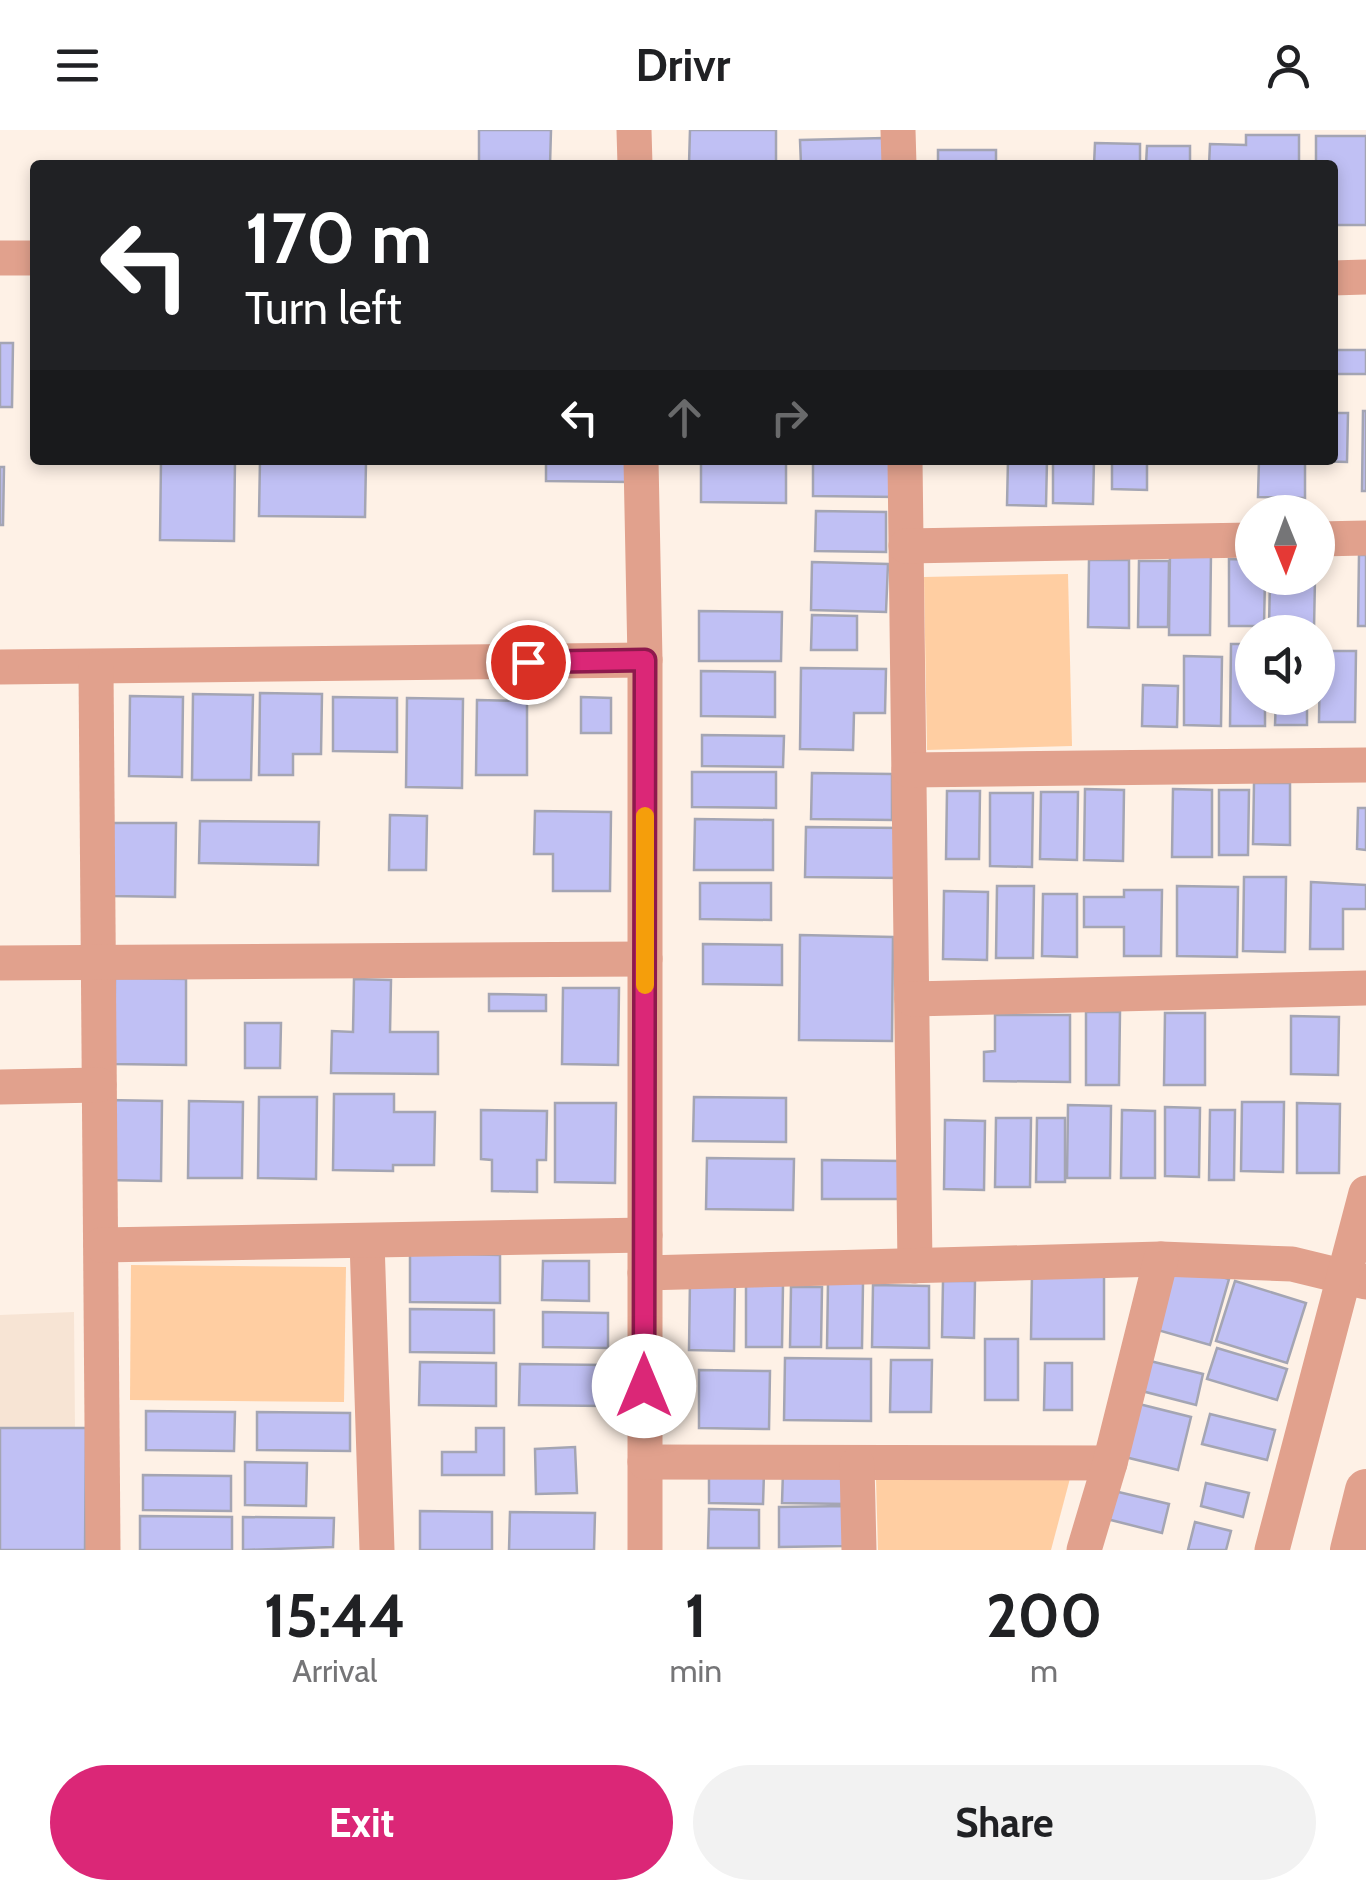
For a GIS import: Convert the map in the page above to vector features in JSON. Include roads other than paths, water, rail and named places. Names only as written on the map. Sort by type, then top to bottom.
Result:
[{"type":"street","points":[[634,130],[635,160]]},
{"type":"street","points":[[898,130],[899,160]]},
{"type":"street","points":[[0,258],[30,258]]},
{"type":"street","points":[[1338,278],[1366,278]]},
{"type":"street","points":[[641,465],[645,660],[644,1550]]},
{"type":"street","points":[[904,465],[916,1266]]},
{"type":"street","points":[[1335,539],[1366,538]]},
{"type":"street","points":[[906,546],[1235,540]]},
{"type":"street","points":[[0,668],[645,660]]},
{"type":"street","points":[[96,669],[104,1550]]},
{"type":"street","points":[[909,770],[1366,765]]},
{"type":"street","points":[[0,962],[645,959]]},
{"type":"street","points":[[912,999],[1366,988]]},
{"type":"street","points":[[0,1087],[100,1085]]},
{"type":"street","points":[[1272,1550],[1356,1279],[1366,1193]]},
{"type":"street","points":[[100,1246],[645,1236]]},
{"type":"street","points":[[367,1241],[377,1550]]},
{"type":"street","points":[[644,1273],[1160,1259],[1292,1264],[1356,1279]]},
{"type":"street","points":[[1084,1550],[1110,1463],[1160,1259]]},
{"type":"street","points":[[644,1462],[1110,1463]]},
{"type":"street","points":[[858,1464],[859,1550]]},
{"type":"street","points":[[1351,1550],[1366,1490]]}]
